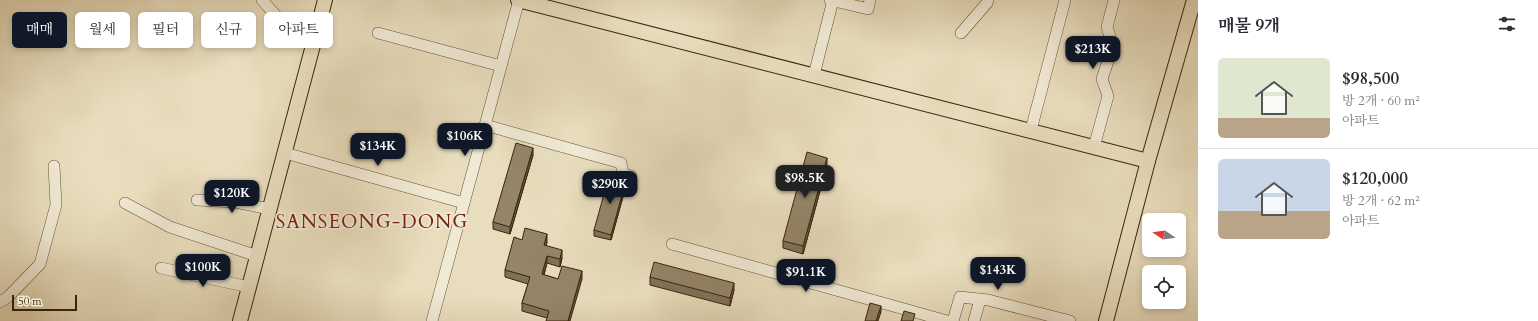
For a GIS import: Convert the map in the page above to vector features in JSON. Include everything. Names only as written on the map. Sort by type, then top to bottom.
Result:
[{"type":"main road","points":[[322,12],[325,0]]},
{"type":"main road","points":[[519,0],[1148,161]]},
{"type":"main road","points":[[1106,321],[1148,161],[1194,0]]},
{"type":"main road","points":[[240,321],[312,48]]},
{"type":"street","points":[[262,0],[273,12]]},
{"type":"street","points":[[432,321],[519,0]]},
{"type":"street","points":[[814,75],[832,0],[868,9],[870,0]]},
{"type":"street","points":[[961,33],[988,0]]},
{"type":"street","points":[[1031,130],[1065,0]]},
{"type":"street","points":[[1094,147],[1108,96],[1102,79],[1113,46],[1107,27],[1114,0]]},
{"type":"street","points":[[378,33],[501,66]]},
{"type":"street","points":[[485,125],[621,163],[623,174],[631,176]]},
{"type":"street","points":[[285,153],[464,203]]},
{"type":"street","points":[[0,302],[8,297],[40,264],[56,205],[54,166]]},
{"type":"street","points":[[197,200],[235,202],[270,209]]},
{"type":"street","points":[[125,203],[170,227],[257,256]]},
{"type":"street","points":[[672,244],[947,321]]},
{"type":"street","points":[[161,268],[249,287]]},
{"type":"street","points":[[953,321],[960,297],[988,300],[1070,321]]},
{"type":"street","points":[[974,321],[980,300]]},
{"type":"building","points":[[516,143],[533,148],[510,227],[493,222]]},
{"type":"building","points":[[807,152],[827,158],[803,246],[783,241]]},
{"type":"building","points":[[609,176],[626,180],[611,235],[594,230]]},
{"type":"building","points":[[525,228],[547,234],[544,245],[562,250],[560,259],[547,256],[542,274],[558,279],[562,266],[582,271],[568,321],[546,321],[549,311],[522,303],[530,277],[505,270],[514,237],[522,240]]},
{"type":"building","points":[[654,262],[734,283],[730,298],[650,277]]},
{"type":"building","points":[[870,303],[881,306],[876,321],[865,321]]},
{"type":"building","points":[[904,311],[915,314],[913,321],[901,321]]},
{"type":"district","name":"SANSEONG-DONG","points":[[372,222]]}]
